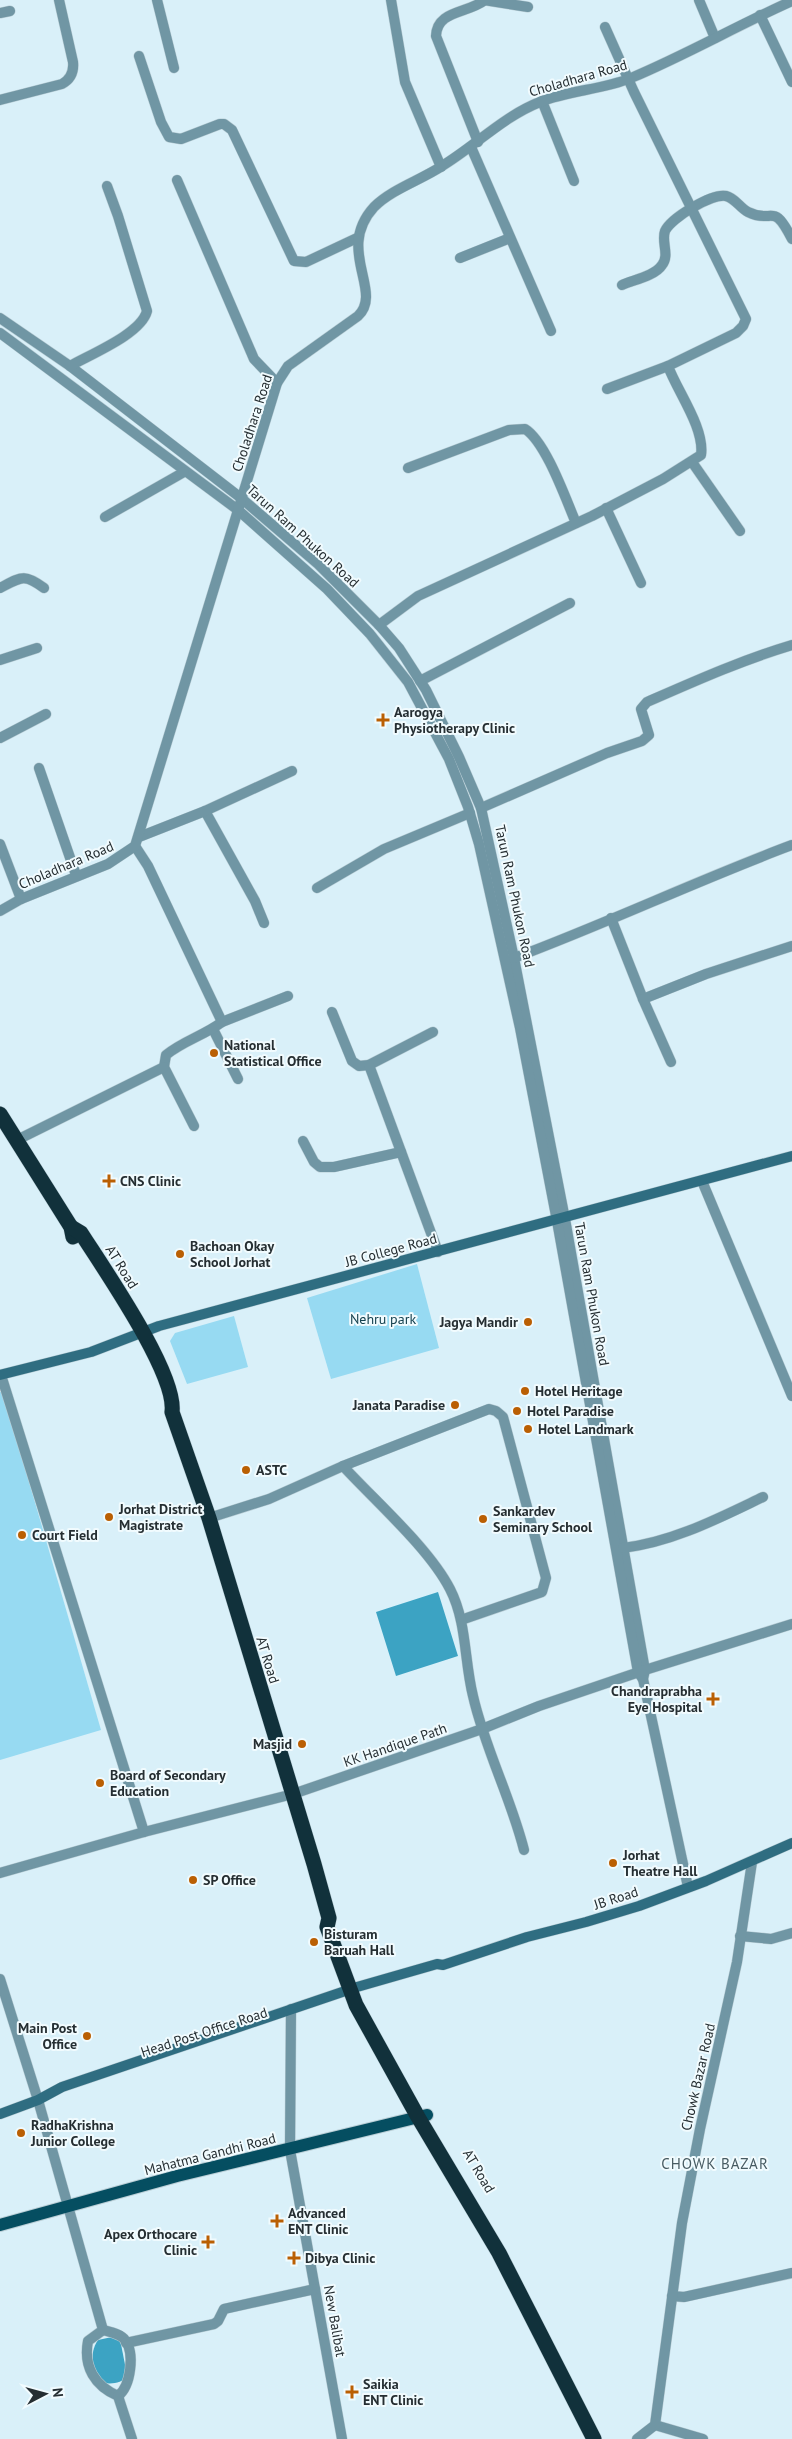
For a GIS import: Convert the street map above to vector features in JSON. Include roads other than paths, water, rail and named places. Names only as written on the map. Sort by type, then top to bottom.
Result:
[{"type":"highway","name":"AT Road","points":[[0,1114],[71,1227],[74,1238],[139,1334],[164,1407],[172,1412],[209,1518],[329,1918],[327,1927],[354,1991],[499,2254],[594,2439]]},
{"type":"highway","name":"AT Road","points":[[422,2116],[507,2249],[604,2439]]},
{"type":"main road","name":"Mahatma Gandhi Road","points":[[0,2225],[178,2176],[422,2116]]},
{"type":"street","points":[[0,100],[62,84],[70,78],[74,69],[59,0]]},
{"type":"street","points":[[157,0],[174,68]]},
{"type":"street","points":[[391,0],[405,82],[441,167]]},
{"type":"street","points":[[528,7],[484,0],[475,8],[442,20],[438,24],[436,36],[510,238],[551,331]]},
{"type":"street","points":[[699,0],[715,38]]},
{"type":"street","name":"Choladhara Road","points":[[0,911],[21,899],[76,875],[108,864],[137,842],[277,383],[288,366],[358,316],[366,306],[366,291],[357,238],[362,223],[376,206],[441,167],[523,110],[542,101],[628,79],[792,1]]},
{"type":"street","points":[[760,15],[792,82]]},
{"type":"street","points":[[605,27],[628,79],[746,319],[743,326],[736,333],[668,366],[607,389]]},
{"type":"street","points":[[139,56],[165,131],[169,137],[180,138],[220,124],[224,124],[232,130],[294,262],[306,262],[357,238]]},
{"type":"street","points":[[542,101],[574,181]]},
{"type":"street","points":[[177,180],[254,359],[277,383]]},
{"type":"street","points":[[70,366],[136,329],[145,319],[147,311],[107,186]]},
{"type":"street","points":[[622,285],[656,271],[662,266],[666,254],[666,231],[675,218],[692,208],[720,197],[728,197],[747,212],[781,218],[792,239]]},
{"type":"street","points":[[460,258],[510,238]]},
{"type":"street","name":"Tarun Ram Phukon Road","points":[[0,318],[70,366],[241,498],[318,564],[379,624],[420,680],[481,808],[490,840],[514,958],[642,1673],[688,1887]]},
{"type":"street","name":"Tarun Ram Phukon Road","points":[[0,333],[184,472],[238,510],[344,606],[370,634],[408,682],[449,759],[470,813],[479,844],[561,1220],[623,1548],[642,1673]]},
{"type":"street","points":[[379,624],[418,596],[576,523],[692,462],[701,455],[702,445],[668,366]]},
{"type":"street","points":[[408,468],[509,430],[525,429],[534,436],[552,467],[576,523]]},
{"type":"street","points":[[692,462],[740,532]]},
{"type":"street","points":[[105,517],[184,472]]},
{"type":"street","points":[[606,508],[641,583]]},
{"type":"street","points":[[0,588],[21,577],[30,577],[44,588]]},
{"type":"street","points":[[420,680],[570,603]]},
{"type":"street","points":[[481,808],[607,753],[642,741],[649,735],[641,709],[647,702],[711,673],[758,655],[792,645]]},
{"type":"street","points":[[0,660],[36,648]]},
{"type":"street","points":[[0,738],[46,714]]},
{"type":"street","points":[[38,768],[76,875]]},
{"type":"street","points":[[222,1022],[137,842],[292,771]]},
{"type":"street","points":[[205,811],[255,901],[264,923]]},
{"type":"street","points":[[317,888],[384,849],[470,813]]},
{"type":"street","points":[[0,844],[21,899]]},
{"type":"street","points":[[514,958],[572,937],[611,918],[792,844]]},
{"type":"street","points":[[611,918],[643,999],[671,1062]]},
{"type":"street","points":[[643,999],[706,974],[792,946]]},
{"type":"street","points":[[194,1126],[164,1067],[166,1055],[180,1044],[213,1029],[222,1022],[288,996]]},
{"type":"street","points":[[332,1012],[352,1061],[359,1066],[369,1064],[433,1032]]},
{"type":"street","points":[[213,1029],[238,1079]]},
{"type":"street","points":[[369,1064],[438,1252]]},
{"type":"street","points":[[17,1140],[164,1067]]},
{"type":"street","points":[[303,1141],[314,1162],[320,1167],[334,1167],[401,1152]]},
{"type":"street","name":"JB College Road","points":[[0,1375],[91,1352],[139,1334],[792,1156]]},
{"type":"street","points":[[702,1181],[792,1396]]},
{"type":"street","points":[[0,1375],[144,1832]]},
{"type":"street","points":[[209,1518],[269,1499],[343,1466],[489,1409],[496,1410],[502,1417],[546,1578],[546,1584],[542,1592],[461,1620]]},
{"type":"street","points":[[343,1466],[414,1542],[450,1588],[461,1620],[472,1694],[482,1729],[524,1850]]},
{"type":"street","points":[[623,1548],[642,1546],[698,1527],[763,1497]]},
{"type":"street","name":"KK Handique Path","points":[[0,1873],[144,1832],[293,1794],[482,1729],[540,1706],[792,1624]]},
{"type":"street","name":"JB Road","points":[[354,1991],[437,1964],[443,1965],[527,1936],[614,1914],[752,1862],[792,1843]]},
{"type":"street","name":"Chowk Bazar Road","points":[[655,2425],[672,2296],[700,2129],[738,1962],[740,1936],[752,1862]]},
{"type":"street","points":[[740,1936],[772,1939],[792,1933]]},
{"type":"street","points":[[0,1979],[38,2100],[103,2330]]},
{"type":"street","name":"Head Post Office Road","points":[[0,2114],[38,2100],[56,2092],[62,2087],[354,1991]]},
{"type":"street","name":"New Balibat","points":[[291,2012],[290,2150],[342,2439]]},
{"type":"street","points":[[672,2296],[684,2297],[792,2273]]},
{"type":"street","points":[[126,2343],[214,2324],[218,2321],[224,2309],[315,2289]]},
{"type":"street","points":[[103,2330],[120,2336],[126,2343],[130,2380],[118,2396]]},
{"type":"street","points":[[103,2330],[88,2341],[89,2365],[98,2385],[118,2396],[131,2437],[120,2439]]},
{"type":"street","points":[[637,2439],[655,2425],[703,2439]]},
{"type":"place","name":"Aarogya Physiotherapy Clinic","points":[[383,720]]},
{"type":"place","name":"National Statistical Office","points":[[214,1053]]},
{"type":"place","name":"CNS Clinic","points":[[109,1181]]},
{"type":"place","name":"Bachoan Okay School Jorhat","points":[[180,1254]]},
{"type":"place","name":"Jagya Mandir","points":[[528,1322]]},
{"type":"place","name":"Hotel Heritage","points":[[525,1391]]},
{"type":"place","name":"Janata Paradise","points":[[455,1405]]},
{"type":"place","name":"Hotel Paradise","points":[[517,1411]]},
{"type":"place","name":"Hotel Landmark","points":[[528,1429]]},
{"type":"place","name":"ASTC","points":[[246,1470]]},
{"type":"place","name":"Jorhat District Magistrate","points":[[109,1517]]},
{"type":"place","name":"Sankardev Seminary School","points":[[483,1519]]},
{"type":"place","name":"Court Field","points":[[22,1535]]},
{"type":"place","name":"Chandraprabha Eye Hospital","points":[[713,1699]]},
{"type":"place","name":"Masjid","points":[[302,1744]]},
{"type":"place","name":"Board of Secondary Education","points":[[100,1783]]},
{"type":"place","name":"Jorhat Theatre Hall","points":[[613,1863]]},
{"type":"place","name":"SP Office","points":[[193,1880]]},
{"type":"place","name":"Bisturam Baruah Hall","points":[[314,1942]]},
{"type":"place","name":"Main Post Office","points":[[87,2036]]},
{"type":"place","name":"RadhaKrishna Junior College","points":[[21,2133]]},
{"type":"place","name":"Advanced ENT Clinic","points":[[277,2221]]},
{"type":"place","name":"Apex Orthocare Clinic","points":[[208,2242]]},
{"type":"place","name":"Dibya Clinic","points":[[294,2258]]},
{"type":"place","name":"Saikia ENT Clinic","points":[[352,2392]]},
{"type":"district","name":"CHOWK BAZAR","points":[[715,2163]]},
{"type":"park label","name":"Nehru park","points":[[383,1319]]}]
